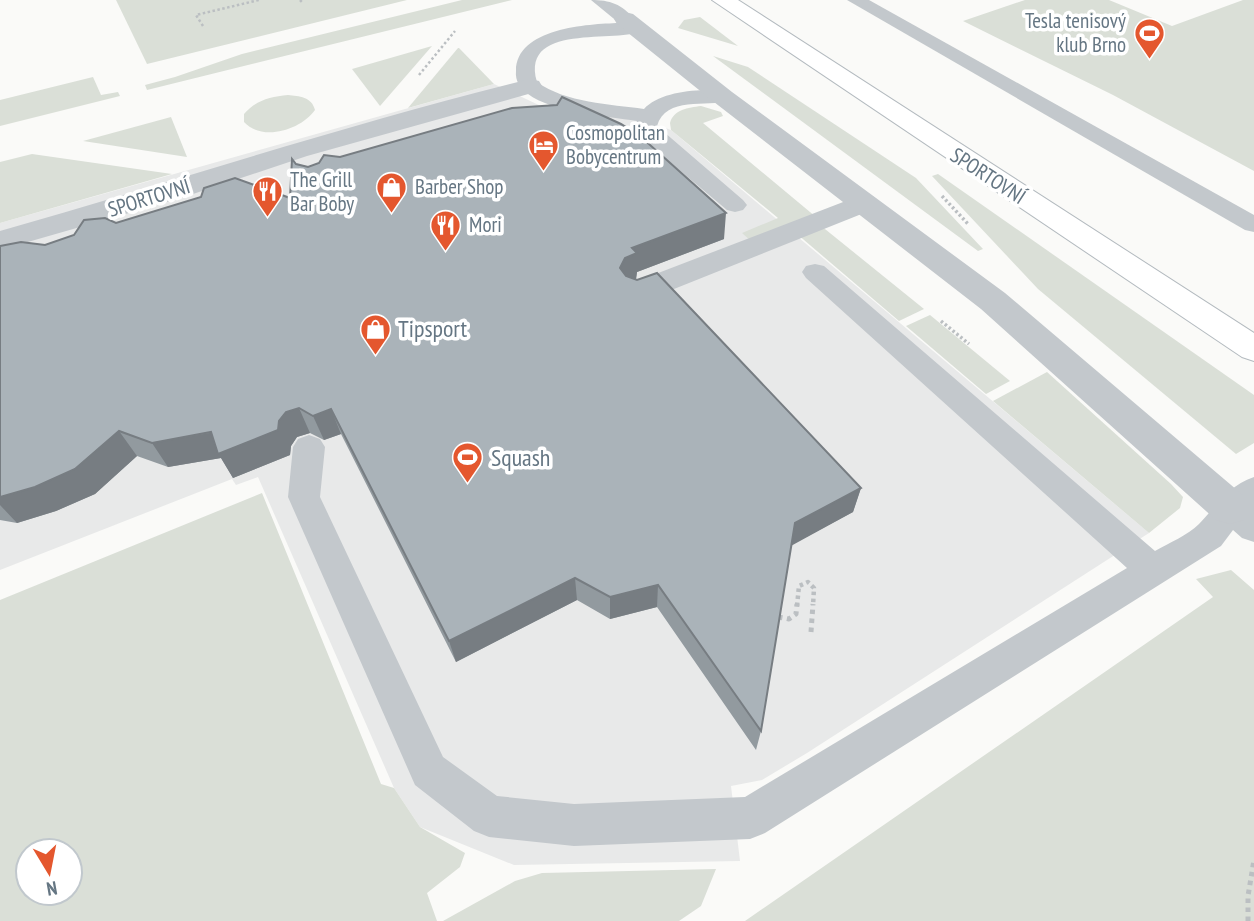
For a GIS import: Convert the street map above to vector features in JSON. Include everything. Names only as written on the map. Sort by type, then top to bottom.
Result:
[{"type":"main road","name":"SPORTOVNÍ","points":[[723,0],[1254,349]]},
{"type":"street","points":[[630,23],[723,97],[993,301],[1246,509]]},
{"type":"street","name":"SPORTOVNÍ","points":[[0,241],[171,192],[303,160],[530,86]]},
{"type":"street","points":[[638,292],[864,203]]},
{"type":"lane","points":[[600,0],[630,23]]},
{"type":"lane","points":[[856,0],[1254,225]]},
{"type":"lane","points":[[630,23],[561,35],[545,42],[534,50],[527,61],[525,76],[530,86],[566,102],[647,116]]},
{"type":"lane","points":[[723,97],[676,100],[657,107],[647,116],[646,127],[654,137],[735,205]]},
{"type":"lane","points":[[815,272],[1153,570]]},
{"type":"lane","points":[[309,447],[304,497],[429,771],[489,816],[574,825],[750,818],[1209,537],[1246,509]]},
{"type":"path","points":[[203,26],[196,15],[259,0]]},
{"type":"path","points":[[778,617],[789,619],[796,614],[799,586],[808,582],[814,587],[811,632]]},
{"type":"path","points":[[1248,921],[1248,896],[1254,860]]},
{"type":"shaded area","points":[[116,0],[407,0],[147,64]]},
{"type":"shaded area","points":[[462,0],[512,0],[147,90],[145,85],[242,54]]},
{"type":"shaded area","name":"Tesla tenisový klub Brno","points":[[1025,0],[1109,0],[1172,26],[1243,0],[1254,0],[1254,171],[1113,95],[963,21]]},
{"type":"shaded area","points":[[700,17],[738,46],[678,28],[684,20]]},
{"type":"shaded area","points":[[432,46],[380,106],[352,69]]},
{"type":"shaded area","points":[[458,48],[494,84],[408,108]]},
{"type":"shaded area","points":[[713,56],[748,67],[916,178],[983,249],[978,251]]},
{"type":"shaded area","points":[[93,77],[101,95],[118,92],[120,96],[0,126],[0,100]]},
{"type":"shaded area","points":[[494,84],[543,107],[630,115],[671,130],[1149,533],[807,753],[762,780],[731,786],[740,861],[514,865],[420,827],[394,788],[258,477],[236,485],[232,479],[0,570],[0,223]]},
{"type":"shaded area","points":[[288,95],[308,100],[315,110],[301,123],[281,131],[261,131],[244,122],[244,114],[253,105],[269,98]]},
{"type":"shaded area","points":[[701,106],[721,112],[723,116],[703,123],[816,217],[752,242],[742,233],[778,218],[671,130],[670,123],[675,115],[682,110]]},
{"type":"shaded area","points":[[171,117],[187,157],[83,141]]},
{"type":"shaded area","points":[[32,154],[172,174],[0,223],[0,162]]},
{"type":"shaded area","points":[[938,174],[1254,395],[1254,443],[1236,454],[1038,289],[932,176]]},
{"type":"shaded area","points":[[820,225],[924,309],[899,321],[797,234]]},
{"type":"shaded area","points":[[930,315],[1010,381],[986,394],[906,326]]},
{"type":"shaded area","points":[[1047,372],[1183,497],[1180,508],[1149,533],[993,401]]},
{"type":"shaded area","points":[[262,493],[381,784],[394,788],[420,827],[465,853],[460,867],[427,893],[437,921],[0,921],[0,600]]},
{"type":"shaded area","points":[[1231,570],[1254,590],[1254,921],[745,921],[1213,597],[1196,579]]},
{"type":"shaded area","points":[[716,869],[701,906],[679,921],[443,921],[515,881],[542,873]]},
{"type":"building","points":[[562,97],[621,124],[640,136],[726,213],[632,248],[637,253],[625,258],[620,268],[626,276],[637,280],[657,273],[861,488],[795,523],[761,731],[658,585],[610,597],[575,578],[449,641],[331,409],[313,416],[299,408],[286,412],[279,421],[278,430],[218,454],[211,432],[152,443],[119,431],[75,469],[35,487],[0,497],[0,246],[21,242],[45,245],[74,235],[84,220],[105,218],[116,223],[201,197],[204,188],[235,178],[290,198],[292,159],[296,164],[308,167],[319,163],[324,155],[340,157],[512,108],[557,105]]},
{"type":"place","name":"Tesla tenisový klub Brno","points":[[1149,60]]},
{"type":"place","name":"Cosmopolitan Bobycentrum","points":[[543,172]]},
{"type":"place","name":"Barber Shop","points":[[392,214]]},
{"type":"place","name":"The Grill Bar Boby","points":[[267,219]]},
{"type":"place","name":"Mori","points":[[446,252]]},
{"type":"place","name":"Tipsport","points":[[375,356]]},
{"type":"place","name":"Squash","points":[[468,485]]}]
